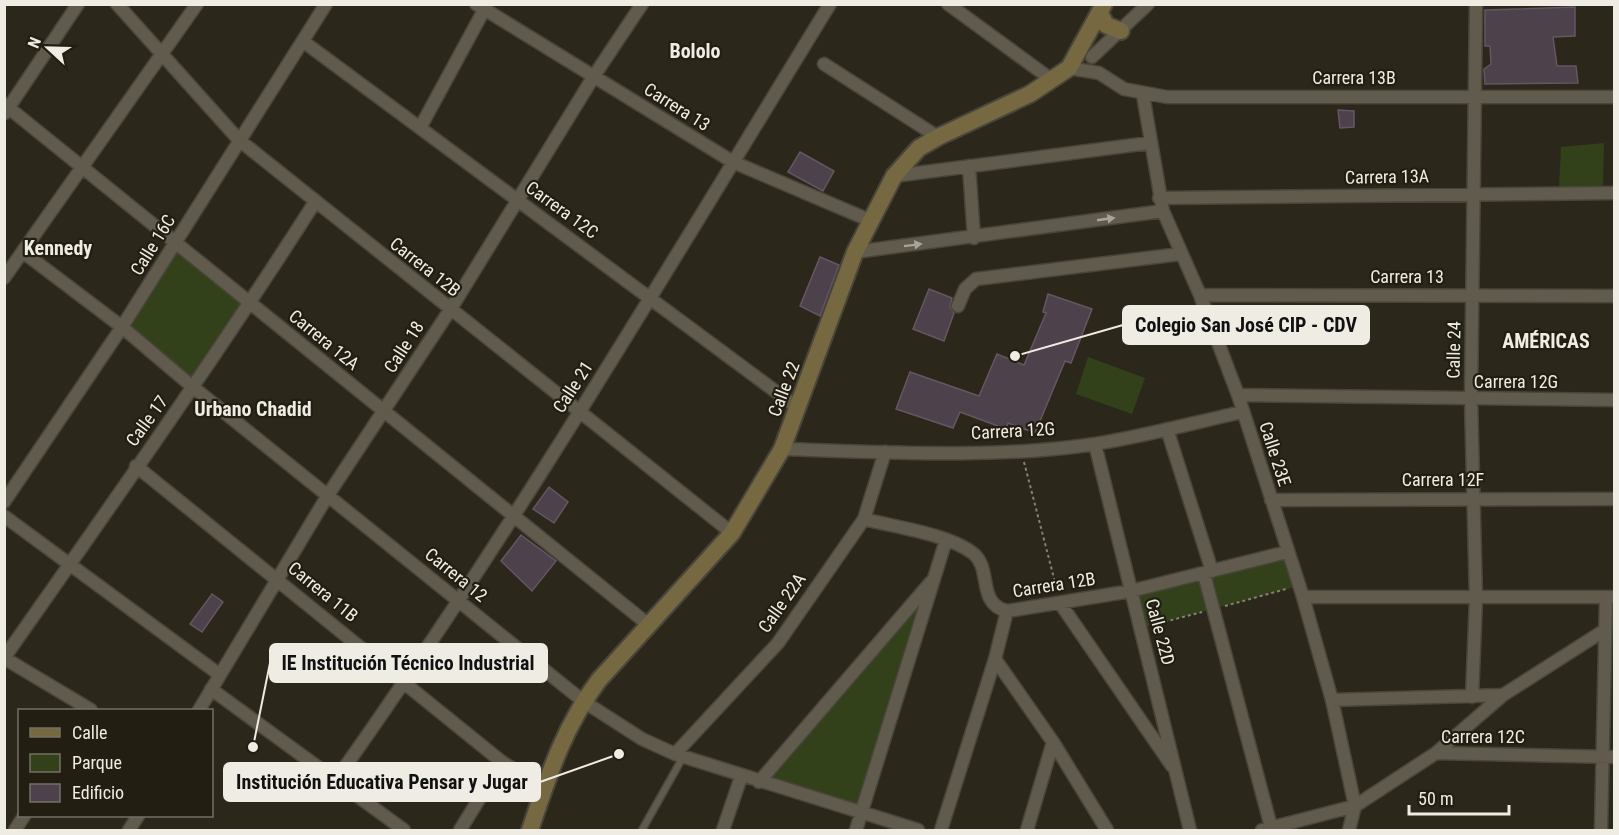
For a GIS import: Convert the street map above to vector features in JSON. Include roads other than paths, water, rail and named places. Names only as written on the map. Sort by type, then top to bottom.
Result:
[{"type":"street","points":[[6,109],[78,4]]},
{"type":"street","name":"Carrera 12B","points":[[117,4],[239,140],[732,534]]},
{"type":"street","points":[[4,278],[197,4]]},
{"type":"street","name":"Calle 16C","points":[[4,502],[122,327],[326,4]]},
{"type":"street","name":"Calle 18","points":[[200,709],[327,495],[450,310],[594,76],[642,4]]},
{"type":"street","name":"Calle 21","points":[[335,781],[405,683],[458,599],[515,517],[578,411],[652,299],[830,4]]},
{"type":"street","points":[[1099,73],[1088,50],[1121,31],[1148,4]]},
{"type":"street","name":"Calle 24","points":[[1472,697],[1476,599],[1471,399],[1476,4]]},
{"type":"street","points":[[420,128],[479,6]]},
{"type":"street","name":"Carrera 13","points":[[479,6],[733,162],[869,220]]},
{"type":"street","points":[[951,6],[1052,80]]},
{"type":"street","points":[[1102,9],[1106,25],[1121,31]]},
{"type":"street","name":"Calle 22","points":[[530,831],[565,733],[583,701],[599,680],[732,534],[782,449],[855,252],[869,220],[894,176],[906,159],[938,136],[1030,94],[1069,68],[1088,50],[1102,9]]},
{"type":"street","name":"Carrera 12C","points":[[304,42],[798,408]]},
{"type":"street","points":[[824,64],[938,136]]},
{"type":"street","name":"Carrera 13B","points":[[1069,68],[1099,73],[1124,89],[1167,97],[1614,97]]},
{"type":"street","name":"Calle 23E","points":[[1143,94],[1149,143],[1163,211],[1200,295],[1238,395],[1303,597],[1332,700],[1355,806],[1349,831]]},
{"type":"street","name":"Carrera 12A","points":[[6,109],[83,167],[650,626]]},
{"type":"street","points":[[894,176],[1149,143]]},
{"type":"street","points":[[969,166],[974,238]]},
{"type":"street","name":"Carrera 13A","points":[[1159,198],[1614,193]]},
{"type":"street","name":"Calle 17","points":[[5,658],[136,466],[194,388],[315,202]]},
{"type":"street","points":[[855,252],[974,238],[1163,211]]},
{"type":"street","name":"Carrera 12","points":[[23,252],[122,327],[194,388],[583,701],[642,739],[679,756],[918,831]]},
{"type":"street","points":[[958,306],[964,289],[976,279],[1180,254]]},
{"type":"street","name":"Carrera 13","points":[[1200,295],[1614,296]]},
{"type":"street","name":"Carrera 12G","points":[[1238,395],[1614,400]]},
{"type":"street","name":"Carrera 12G","points":[[782,449],[885,452],[1021,451],[1095,444],[1242,412]]},
{"type":"street","points":[[1167,429],[1208,572],[1267,829]]},
{"type":"street","name":"Calle 22D","points":[[1095,444],[1190,831]]},
{"type":"street","name":"Calle 22A","points":[[679,756],[778,643],[864,519],[885,452]]},
{"type":"street","name":"Carrera 11B","points":[[136,466],[278,578],[502,762],[544,788]]},
{"type":"street","name":"Carrera 12F","points":[[1271,500],[1614,499]]},
{"type":"street","points":[[4,516],[219,675]]},
{"type":"street","name":"Carrera 12B","points":[[864,519],[946,540],[974,555],[980,566],[988,598],[999,609],[1007,611],[1131,591],[1287,552]]},
{"type":"street","points":[[856,831],[946,540]]},
{"type":"street","points":[[759,782],[933,579]]},
{"type":"street","points":[[1303,597],[1610,598],[1605,630],[1608,757],[1600,831]]},
{"type":"street","points":[[1060,603],[1176,772]]},
{"type":"street","points":[[941,831],[995,659],[1007,611]]},
{"type":"street","points":[[1436,753],[1503,695],[1605,630]]},
{"type":"street","points":[[5,658],[86,709]]},
{"type":"street","points":[[995,659],[1053,742],[1107,831]]},
{"type":"street","points":[[211,689],[404,831]]},
{"type":"street","points":[[1332,700],[1503,695]]},
{"type":"street","points":[[1027,831],[1053,742]]},
{"type":"street","name":"Carrera 12C","points":[[1267,829],[1355,806],[1436,753],[1608,757]]},
{"type":"street","points":[[460,831],[502,762]]},
{"type":"street","points":[[723,831],[741,777]]},
{"type":"street","points":[[15,831],[23,817]]},
{"type":"street","points":[[129,831],[137,817]]},
{"type":"lane","points":[[642,831],[679,756]]},
{"type":"place","name":"Colegio San José CIP - CDV","points":[[1015,356]]},
{"type":"place","name":"IE Institución Técnico Industrial","points":[[253,747]]},
{"type":"place","name":"Institución Educativa Pensar y Jugar","points":[[619,754]]},
{"type":"district","name":"Bololo","points":[[695,51]]},
{"type":"district","name":"Kennedy","points":[[58,248]]},
{"type":"district","name":"AMÉRICAS","points":[[1546,341]]},
{"type":"district","name":"Urbano Chadid","points":[[253,409]]}]
